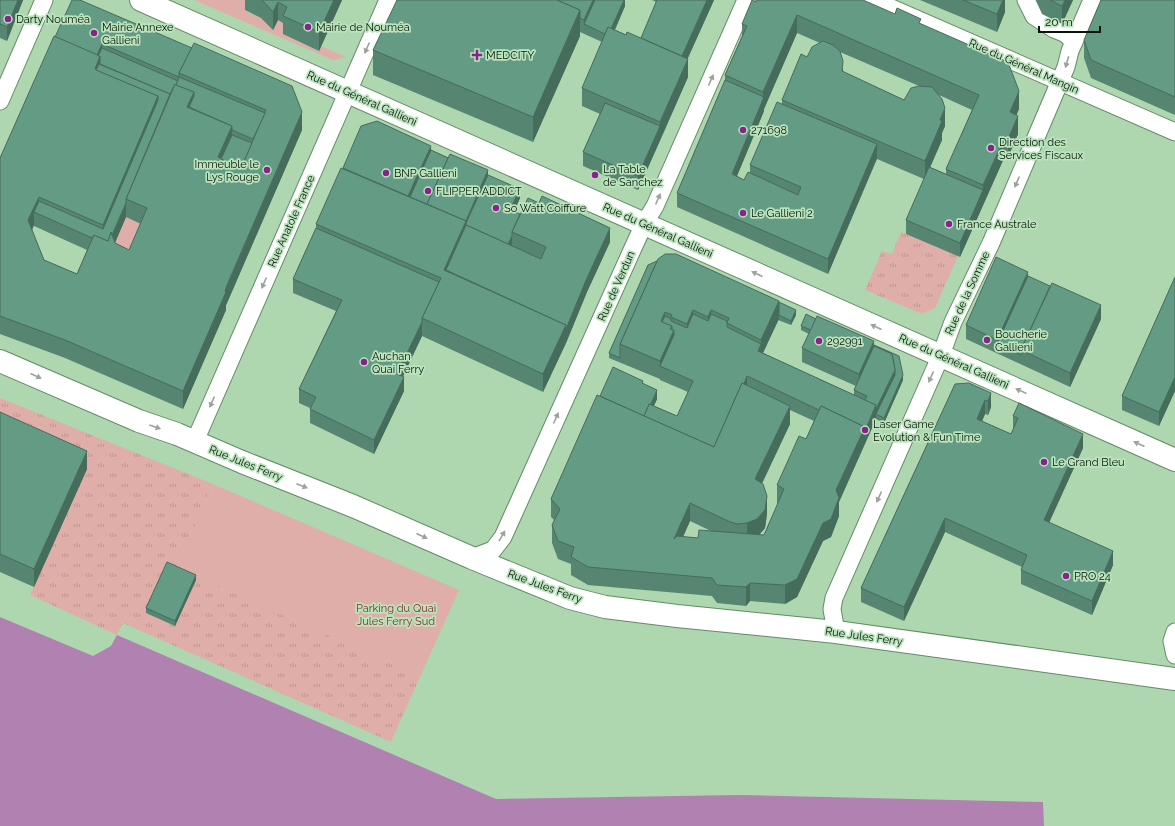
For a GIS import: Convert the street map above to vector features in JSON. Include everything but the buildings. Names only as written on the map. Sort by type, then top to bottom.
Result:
[{"type":"main road","name":"Rue du Général Gallieni","points":[[141,0],[1175,460]]},
{"type":"main road","name":"Rue Jules Ferry","points":[[0,360],[139,421],[353,506],[472,558],[570,598],[605,607],[836,632],[1175,679]]},
{"type":"street","points":[[0,101],[44,0]]},
{"type":"street","name":"Rue Anatole France","points":[[195,442],[388,0]]},
{"type":"street","name":"Rue de Verdun","points":[[472,558],[493,550],[503,537],[644,224],[655,206],[746,0]]},
{"type":"street","name":"Rue du Général Mangin","points":[[873,0],[1175,132]]},
{"type":"street","points":[[1026,0],[1034,16],[1066,34],[1074,42]]},
{"type":"street","name":"Rue de la Somme","points":[[836,632],[832,609],[834,598],[941,355],[953,322],[991,243],[1066,67],[1070,51],[1092,0]]},
{"type":"street","points":[[1175,632],[1172,642],[1175,655]]},
{"type":"green space","points":[[194,0],[250,0],[245,11],[261,18],[273,29],[278,20],[287,25],[283,34],[318,51],[321,46],[346,57],[333,60]]},
{"type":"green space","points":[[126,217],[147,227],[129,268],[111,251]]},
{"type":"green space","points":[[901,232],[958,256],[935,308],[922,314],[865,290],[882,251],[892,254]]},
{"type":"green space","points":[[0,398],[213,484],[177,567],[420,677],[391,742],[123,623],[117,635],[30,595],[83,477],[0,430]]},
{"type":"green space","name":"Parking du Quai Jules Ferry Sud","points":[[213,484],[459,590],[420,677],[177,567]]},
{"type":"shaded area","points":[[0,617],[93,656],[111,646],[117,635],[496,799],[739,795],[1043,802],[1044,826],[0,826]]},
{"type":"place","name":"Darty Nouméa","points":[[8,19]]},
{"type":"place","name":"Mairie de Nouméa","points":[[308,27]]},
{"type":"place","name":"Mairie Annexe Gallieni","points":[[94,33]]},
{"type":"place","name":"MEDCITY","points":[[477,55]]},
{"type":"place","name":"271698","points":[[743,130]]},
{"type":"place","name":"Direction des Services Fiscaux","points":[[991,148]]},
{"type":"place","name":"Immeuble le Lys Rouge","points":[[267,170]]},
{"type":"place","name":"BNP Gallieni","points":[[386,173]]},
{"type":"place","name":"La Table de Sanchez","points":[[595,175]]},
{"type":"place","name":"FLIPPER ADDICT","points":[[428,191]]},
{"type":"place","name":"So Watt Coiffure","points":[[496,208]]},
{"type":"place","name":"Le Gallieni 2","points":[[743,213]]},
{"type":"place","name":"France Australe","points":[[949,224]]},
{"type":"place","name":"Boucherie Gallieni","points":[[987,340]]},
{"type":"place","name":"292991","points":[[819,341]]},
{"type":"place","name":"Auchan Quai Ferry","points":[[364,362]]},
{"type":"place","name":"Laser Game Evolution & Fun Time","points":[[865,430]]},
{"type":"place","name":"Le Grand Bleu","points":[[1044,462]]},
{"type":"place","name":"PRO 24","points":[[1066,576]]}]
